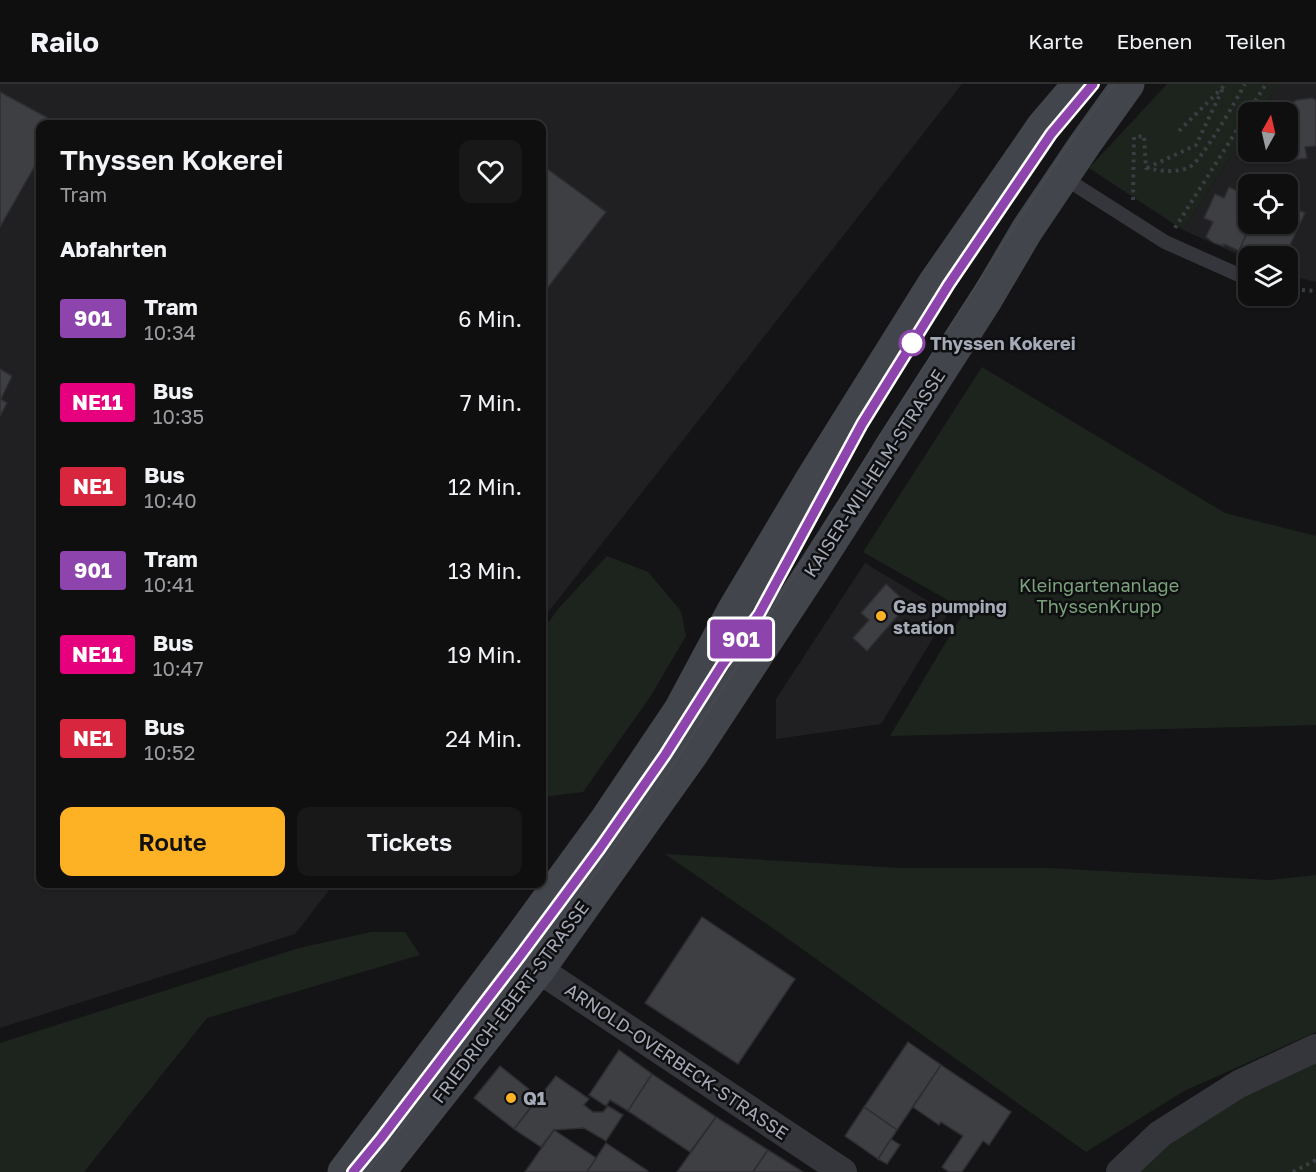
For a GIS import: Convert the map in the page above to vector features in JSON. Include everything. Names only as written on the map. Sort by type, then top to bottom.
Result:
[{"type":"main road","name":"FRIEDRICH-EBERT-STRASSE","points":[[344,1172],[511,950],[606,819],[680,710],[739,600],[933,285],[1043,126],[1079,84]]},
{"type":"main road","name":"KAISER-WILHELM-STRASSE","points":[[638,830],[692,754],[815,567],[987,298],[1027,230],[1128,84]]},
{"type":"main road","name":"FRIEDRICH-EBERT-STRASSE","points":[[379,1172],[539,969],[638,830]]},
{"type":"street","name":"ARNOLD-OVERBECK-STRASSE","points":[[511,950],[843,1172]]},
{"type":"street","points":[[1120,1172],[1160,1134],[1239,1084],[1316,1048]]},
{"type":"lane","points":[[1063,177],[1165,243],[1238,275]]},
{"type":"path","points":[[1146,168],[1167,172],[1190,167],[1203,152],[1245,84]]},
{"type":"path","points":[[1165,243],[1266,84]]},
{"type":"path","points":[[1146,168],[1196,145],[1224,86],[1176,134]]},
{"type":"path","points":[[1133,176],[1134,137],[1144,136],[1146,168]]},
{"type":"path","points":[[1298,290],[1316,291]]},
{"type":"path","points":[[1293,1172],[1316,1160]]},
{"type":"shaded area","points":[[0,84],[962,84],[546,615],[546,120],[36,120],[36,888],[331,888],[295,934],[0,1028]]},
{"type":"shaded area","points":[[1278,84],[1316,84],[1316,282],[1298,278],[1298,246],[1238,246],[1238,255],[1183,230],[1238,145],[1238,162],[1298,162],[1298,102],[1266,102]]},
{"type":"shaded area","points":[[865,563],[948,613],[881,724],[776,739],[776,699]]},
{"type":"green space","points":[[1167,84],[1278,84],[1266,102],[1238,102],[1238,145],[1183,230],[1089,168]]},
{"type":"green space","name":"Kleingartenanlage ThyssenKrupp","points":[[982,367],[1225,513],[1316,536],[1316,725],[890,736],[965,610],[863,552]]},
{"type":"green space","points":[[607,556],[648,572],[681,611],[686,636],[650,697],[583,792],[546,797],[546,626],[559,608]]},
{"type":"green space","points":[[665,854],[901,868],[1048,868],[1270,880],[1316,875],[1316,1032],[1184,1091],[1086,1152],[784,936]]},
{"type":"green space","points":[[371,932],[405,932],[420,955],[207,1018],[84,1172],[0,1172],[0,1043],[299,948]]},
{"type":"green space","points":[[1316,1061],[1316,1172],[1137,1172],[1175,1136],[1236,1099]]},
{"type":"building","points":[[0,92],[52,120],[36,120],[36,164],[0,227]]},
{"type":"building","points":[[1312,98],[1316,100],[1316,146],[1305,147],[1307,158],[1298,159],[1298,102],[1293,102]]},
{"type":"building","points":[[546,168],[606,212],[546,290]]},
{"type":"building","points":[[1229,187],[1238,191],[1238,234],[1247,234],[1241,246],[1238,246],[1238,251],[1224,244],[1224,246],[1214,243],[1206,237],[1213,222],[1204,218],[1215,194],[1224,198]]},
{"type":"building","points":[[1298,210],[1305,213],[1298,228]]},
{"type":"building","points":[[1247,234],[1295,234],[1290,246],[1241,246]]},
{"type":"building","points":[[0,369],[12,376],[1,399],[7,403],[0,416]]},
{"type":"building","name":"Gas pumping station","points":[[886,584],[908,604],[867,651],[853,638],[869,620],[861,613]]},
{"type":"building","points":[[702,917],[795,979],[738,1064],[645,1003]]},
{"type":"building","points":[[908,1042],[941,1065],[897,1130],[864,1107]]},
{"type":"building","points":[[619,1050],[652,1074],[628,1111],[610,1100],[606,1106],[589,1095]]},
{"type":"building","points":[[941,1065],[1011,1112],[989,1145],[983,1141],[962,1172],[949,1172],[942,1167],[963,1136],[941,1122],[939,1125],[913,1107]]},
{"type":"building","points":[[500,1066],[539,1097],[514,1129],[474,1098]]},
{"type":"building","points":[[652,1074],[716,1117],[690,1152],[628,1111]]},
{"type":"building","points":[[556,1076],[589,1099],[584,1105],[593,1112],[603,1112],[608,1106],[623,1115],[606,1141],[584,1128],[554,1130],[541,1147],[514,1129]]},
{"type":"building","points":[[864,1107],[897,1130],[878,1159],[845,1136]]},
{"type":"building","points":[[716,1117],[768,1150],[753,1172],[677,1172]]},
{"type":"building","points":[[554,1130],[596,1158],[587,1172],[525,1172]]},
{"type":"building","points":[[891,1139],[900,1145],[887,1164],[878,1159]]},
{"type":"building","points":[[606,1143],[648,1171],[587,1172]]},
{"type":"building","points":[[768,1150],[803,1172],[753,1172]]},
{"type":"tram line","points":[[353,1172],[520,956],[665,755],[722,665],[759,614],[862,424],[949,284],[1051,134],[1093,84]]},
{"type":"tram line","name":"901","points":[[353,1172],[520,956],[665,755],[722,665],[759,614],[862,424],[949,284],[1051,134],[1093,84]]},
{"type":"tram line","points":[[367,1172],[530,964],[671,768],[1020,217],[1072,139],[1114,84]]},
{"type":"place","name":"Thyssen Kokerei","points":[[912,343]]},
{"type":"place","name":"Gas pumping station","points":[[881,616]]},
{"type":"place","name":"Q1","points":[[511,1098]]}]
